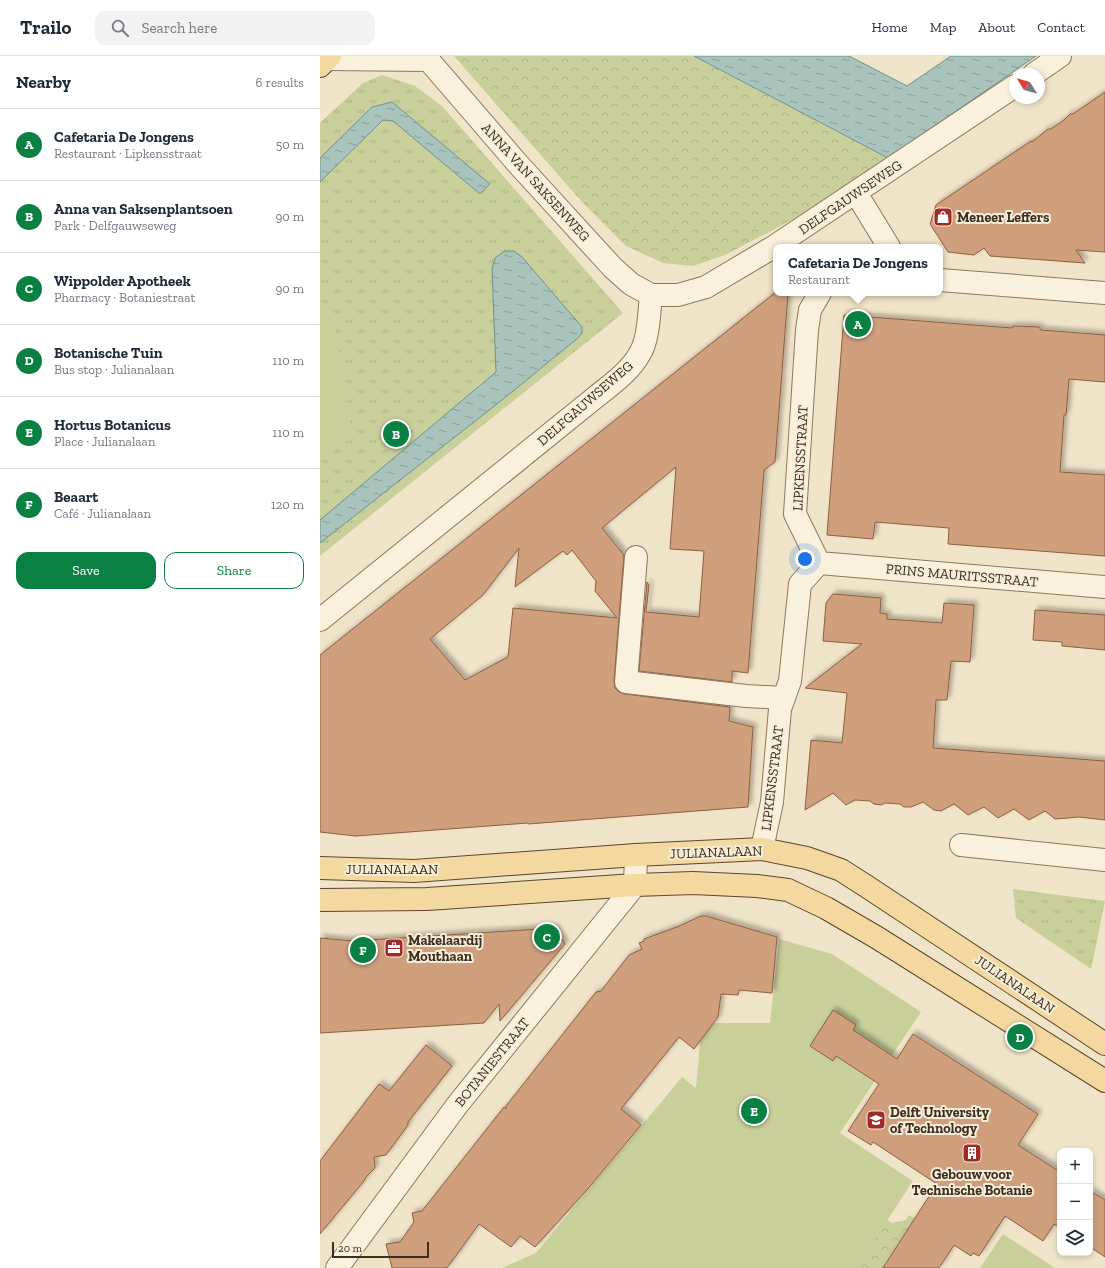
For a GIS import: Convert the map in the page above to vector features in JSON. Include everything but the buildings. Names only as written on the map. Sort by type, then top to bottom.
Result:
[{"type":"main road","name":"JULIANALAAN","points":[[320,868],[414,871],[636,855],[762,849],[807,858],[840,870],[1105,1044]]},
{"type":"main road","points":[[320,900],[427,899],[635,885],[693,883],[757,886],[788,890],[826,908],[876,936],[1104,1076]]},
{"type":"street","points":[[1043,68],[1060,56]]},
{"type":"street","name":"ANNA VAN SAKSENWEG","points":[[325,60],[427,58],[518,164],[613,268],[631,284],[651,295]]},
{"type":"street","name":"DELFGAUWSEWEG","points":[[779,244],[856,194],[1009,90]]},
{"type":"street","points":[[856,194],[887,244]]},
{"type":"street","name":"DELFGAUWSEWEG","points":[[320,620],[627,371],[640,354],[645,342],[651,295],[678,295],[706,287],[773,248]]},
{"type":"street","points":[[943,280],[1105,293]]},
{"type":"street","name":"LIPKENSSTRAAT","points":[[762,849],[772,802],[780,709],[790,681],[800,584],[819,563],[795,514],[807,330],[810,310],[818,296]]},
{"type":"street","points":[[636,557],[626,682],[746,696],[784,698]]},
{"type":"street","name":"PRINS MAURITSSTRAAT","points":[[819,563],[1105,587]]},
{"type":"street","points":[[961,845],[1105,860]]},
{"type":"street","points":[[635,885],[636,855]]},
{"type":"street","name":"BOTANIESTRAAT","points":[[337,1268],[458,1104],[635,885]]},
{"type":"green space","points":[[454,56],[694,56],[888,158],[811,210],[725,255],[693,266],[663,263],[626,246],[582,202]]},
{"type":"green space","points":[[382,75],[415,86],[442,106],[623,313],[320,556],[320,123],[363,83]]},
{"type":"green space","points":[[331,305],[353,440],[320,445],[320,307]]},
{"type":"green space","points":[[1013,889],[1105,901],[1091,969],[1016,918]]},
{"type":"green space","points":[[779,939],[832,954],[921,1012],[840,1133],[913,1181],[856,1268],[502,1268],[536,1253],[682,1077],[696,1088],[702,1023],[770,1023]]},
{"type":"green space","points":[[909,1215],[915,1218],[883,1268],[845,1268],[883,1218],[892,1223],[906,1220]]},
{"type":"green space","points":[[1003,1234],[1055,1268],[980,1268]]},
{"type":"water","points":[[694,56],[849,56],[907,86],[951,56],[1036,56],[1019,68],[1009,68],[1009,75],[888,158]]},
{"type":"water","points":[[392,102],[490,184],[480,194],[393,121],[383,120],[320,182],[320,158],[372,107]]},
{"type":"water","points":[[505,251],[514,251],[522,257],[582,327],[582,333],[578,338],[507,396],[320,543],[320,520],[496,372],[492,269],[495,258]]},
{"type":"place","name":"Meneer Leffers","points":[[943,217]]},
{"type":"place","name":"Cafetaria De Jongens","points":[[858,324]]},
{"type":"place","name":"Anna van Saksenplantsoen","points":[[396,434]]},
{"type":"place","name":"Wippolder Apotheek","points":[[547,937]]},
{"type":"place","name":"Makelaardij Mouthaan","points":[[394,948]]},
{"type":"place","name":"Beaart","points":[[363,950]]},
{"type":"place","name":"Botanische Tuin","points":[[1020,1037]]},
{"type":"place","name":"Hortus Botanicus","points":[[754,1111]]},
{"type":"place","name":"Delft University of Technology","points":[[876,1120]]},
{"type":"place","name":"Gebouw voor Technische Botanie","points":[[972,1153]]}]
